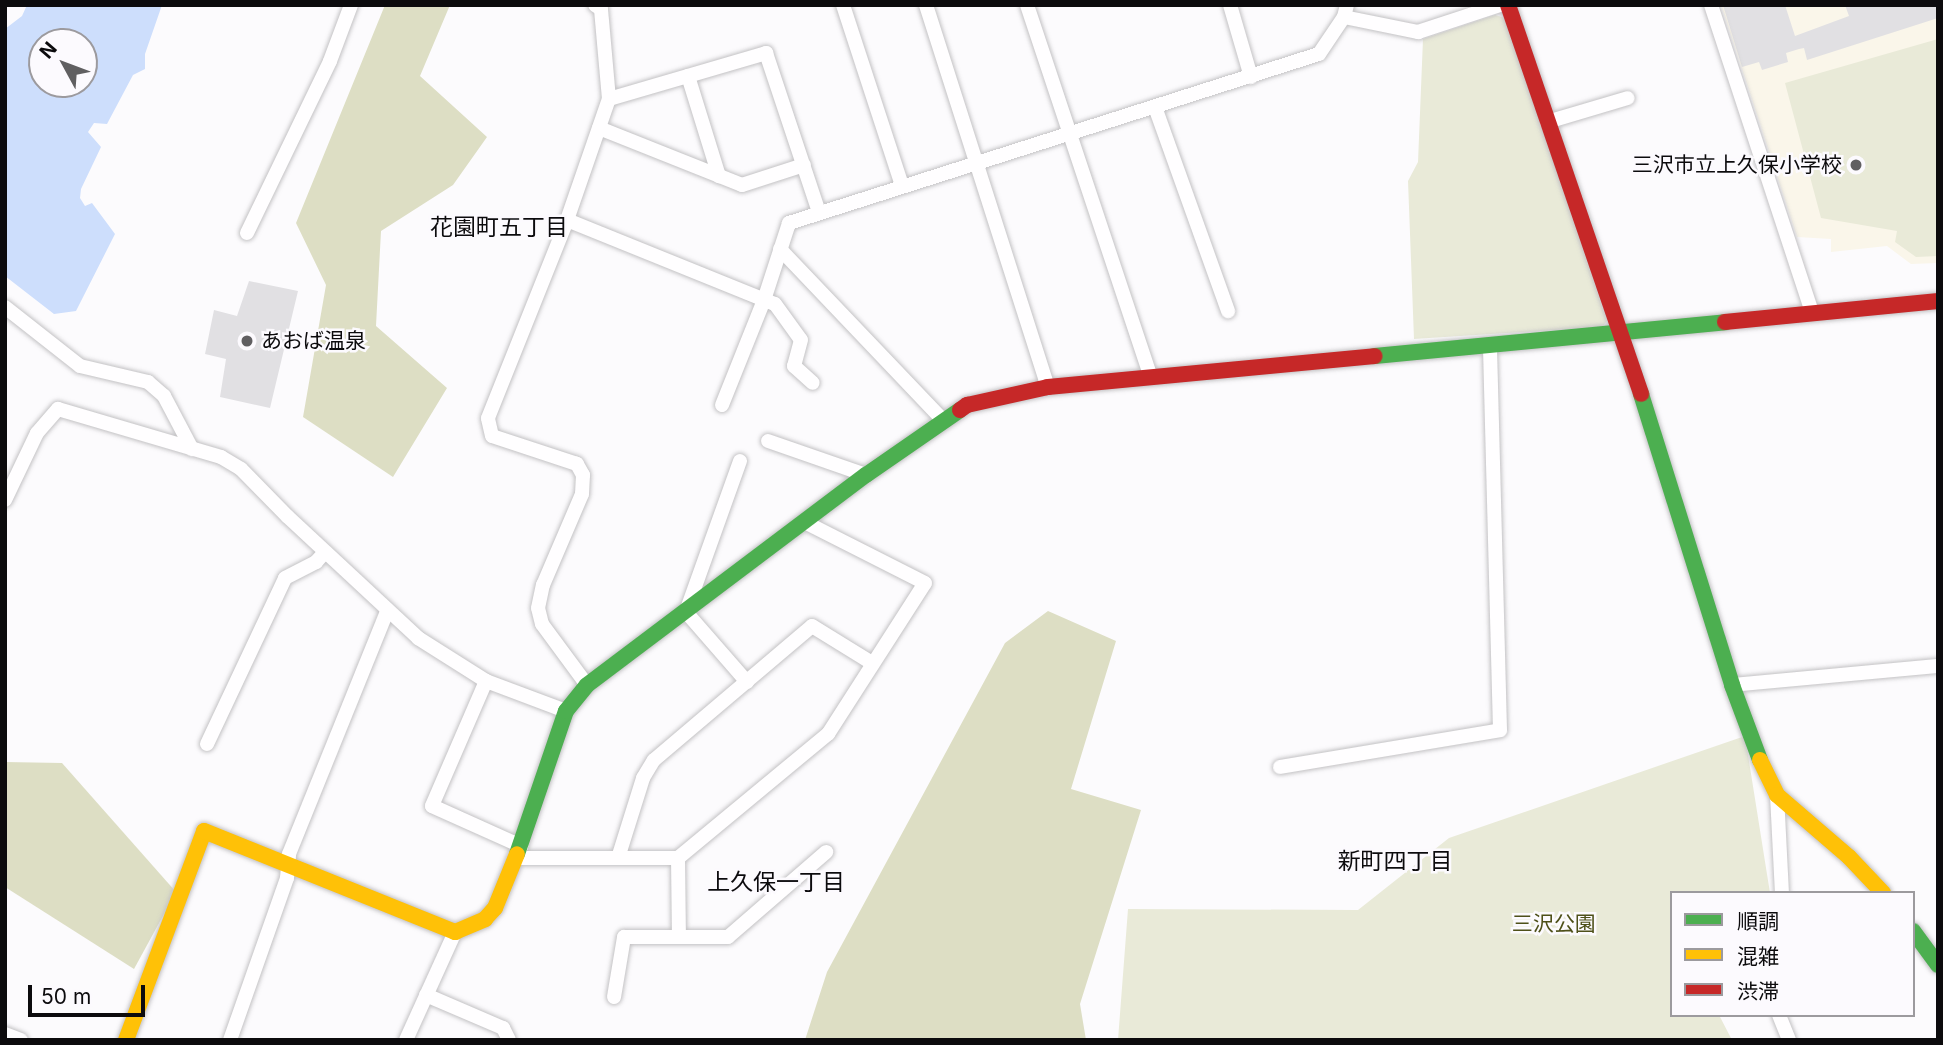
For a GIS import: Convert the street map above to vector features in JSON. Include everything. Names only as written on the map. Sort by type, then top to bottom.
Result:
[{"type":"street","points":[[247,233],[330,61],[351,5]]},
{"type":"street","points":[[587,685],[542,624],[538,608],[543,585],[582,494],[583,475],[577,464],[492,436],[488,418],[567,220],[609,99],[601,9],[595,5]]},
{"type":"street","points":[[843,5],[902,186]]},
{"type":"street","points":[[926,5],[1048,387]]},
{"type":"street","points":[[1027,5],[1068,135],[1150,375]]},
{"type":"street","points":[[1230,5],[1251,76]]},
{"type":"street","points":[[722,405],[764,300],[789,223],[1319,54],[1345,11],[1418,32],[1500,5]]},
{"type":"street","points":[[1508,5],[1621,331],[1732,685],[1755,749],[1777,795],[1782,891]]},
{"type":"street","points":[[1711,5],[1812,312]]},
{"type":"street","points":[[609,99],[766,54],[819,212]]},
{"type":"street","points":[[688,76],[719,176]]},
{"type":"street","points":[[1547,122],[1628,99]]},
{"type":"street","points":[[1155,107],[1228,311]]},
{"type":"street","points":[[599,128],[742,185],[804,165]]},
{"type":"street","points":[[567,220],[775,304],[801,340],[794,366],[813,383]]},
{"type":"street","points":[[780,249],[943,420]]},
{"type":"street","points":[[125,1040],[204,831],[455,932],[472,927],[495,908],[519,852],[566,711],[587,685],[866,475],[943,420],[976,402],[1048,387],[1150,375],[1490,346],[1812,312],[1938,302]]},
{"type":"street","points":[[5,307],[80,366],[148,382],[164,396],[192,449]]},
{"type":"street","points":[[1280,767],[1500,730],[1490,346]]},
{"type":"street","points":[[5,500],[37,433],[58,410],[221,457],[242,469],[387,612],[418,638],[486,681],[566,711]]},
{"type":"street","points":[[768,441],[866,475]]},
{"type":"street","points":[[686,612],[740,461]]},
{"type":"street","points":[[486,681],[432,806],[519,852],[618,858],[678,858],[828,734],[925,583],[805,523]]},
{"type":"street","points":[[207,744],[285,578],[316,562],[326,552]]},
{"type":"street","points":[[230,1040],[287,878],[289,854],[387,612]]},
{"type":"street","points":[[686,612],[747,682]]},
{"type":"street","points":[[618,858],[643,778],[654,760],[812,626],[872,663]]},
{"type":"street","points":[[1732,685],[1938,666]]},
{"type":"street","points":[[1777,795],[1849,857],[1882,891]]},
{"type":"street","points":[[614,997],[624,937],[728,937],[826,852]]},
{"type":"street","points":[[678,858],[679,937]]},
{"type":"street","points":[[406,1040],[455,932]]},
{"type":"street","points":[[1915,934],[1938,965]]},
{"type":"street","points":[[426,995],[503,1028],[509,1040]]},
{"type":"street","points":[[1781,1017],[1789,1040]]},
{"type":"street","points":[[5,1034],[21,1040]]},
{"type":"shaded area","name":"三沢市立上久保小学校","points":[[1721,5],[1938,5],[1938,263],[1911,264],[1887,246],[1831,252],[1831,239],[1797,237]]},
{"type":"green space","points":[[385,5],[450,5],[420,76],[487,137],[453,185],[381,231],[376,326],[447,388],[393,477],[303,417],[326,285],[296,223]]},
{"type":"green space","points":[[1495,15],[1505,18],[1607,321],[1602,327],[1414,339],[1408,181],[1418,162],[1423,39]]},
{"type":"green space","points":[[1938,39],[1938,256],[1916,257],[1895,242],[1897,231],[1821,218],[1785,83]]},
{"type":"green space","points":[[1048,611],[1116,641],[1071,789],[1141,810],[1080,1004],[1086,1040],[805,1040],[827,972],[1005,643]]},
{"type":"green space","name":"三沢公園","points":[[1745,736],[1770,891],[1670,891],[1670,1017],[1720,1017],[1732,1040],[1118,1040],[1128,909],[1358,910],[1449,838]]},
{"type":"green space","points":[[5,762],[62,763],[176,892],[134,969],[5,887]]},
{"type":"water","points":[[27,5],[162,5],[145,54],[145,69],[133,75],[107,124],[94,123],[88,132],[101,147],[81,189],[80,198],[85,206],[92,203],[115,234],[76,311],[54,314],[5,276],[5,29],[22,16]]},
{"type":"building","points":[[1723,5],[1785,5],[1795,36],[1849,16],[1845,5],[1938,5],[1938,18],[1807,60],[1804,48],[1799,49],[1786,53],[1788,62],[1762,70],[1759,62],[1742,67]]},
{"type":"building","name":"あおば温泉","points":[[249,281],[298,291],[270,408],[220,397],[226,359],[205,354],[214,310],[237,316]]},
{"type":"traffic: fast","points":[[1375,356],[1725,322]]},
{"type":"traffic: fast","points":[[1641,394],[1732,685],[1760,760]]},
{"type":"traffic: fast","points":[[517,854],[566,711],[587,685],[866,475],[960,410]]},
{"type":"traffic: fast","points":[[1915,934],[1938,965]]},
{"type":"traffic: slow","points":[[1760,760],[1777,795],[1849,857],[1881,891]]},
{"type":"traffic: slow","points":[[126,1040],[204,831],[455,932],[485,919],[495,908],[517,854]]},
{"type":"traffic: jam","points":[[1508,5],[1641,394]]},
{"type":"traffic: jam","points":[[1725,322],[1938,301]]},
{"type":"traffic: jam","points":[[960,410],[967,405],[1048,387],[1375,356]]},
{"type":"place","name":"三沢市立上久保小学校","points":[[1856,165]]},
{"type":"place","name":"あおば温泉","points":[[247,341]]},
{"type":"district","name":"花園町五丁目","points":[[499,227]]},
{"type":"district","name":"新町四丁目","points":[[1395,861]]},
{"type":"district","name":"上久保一丁目","points":[[776,882]]}]
